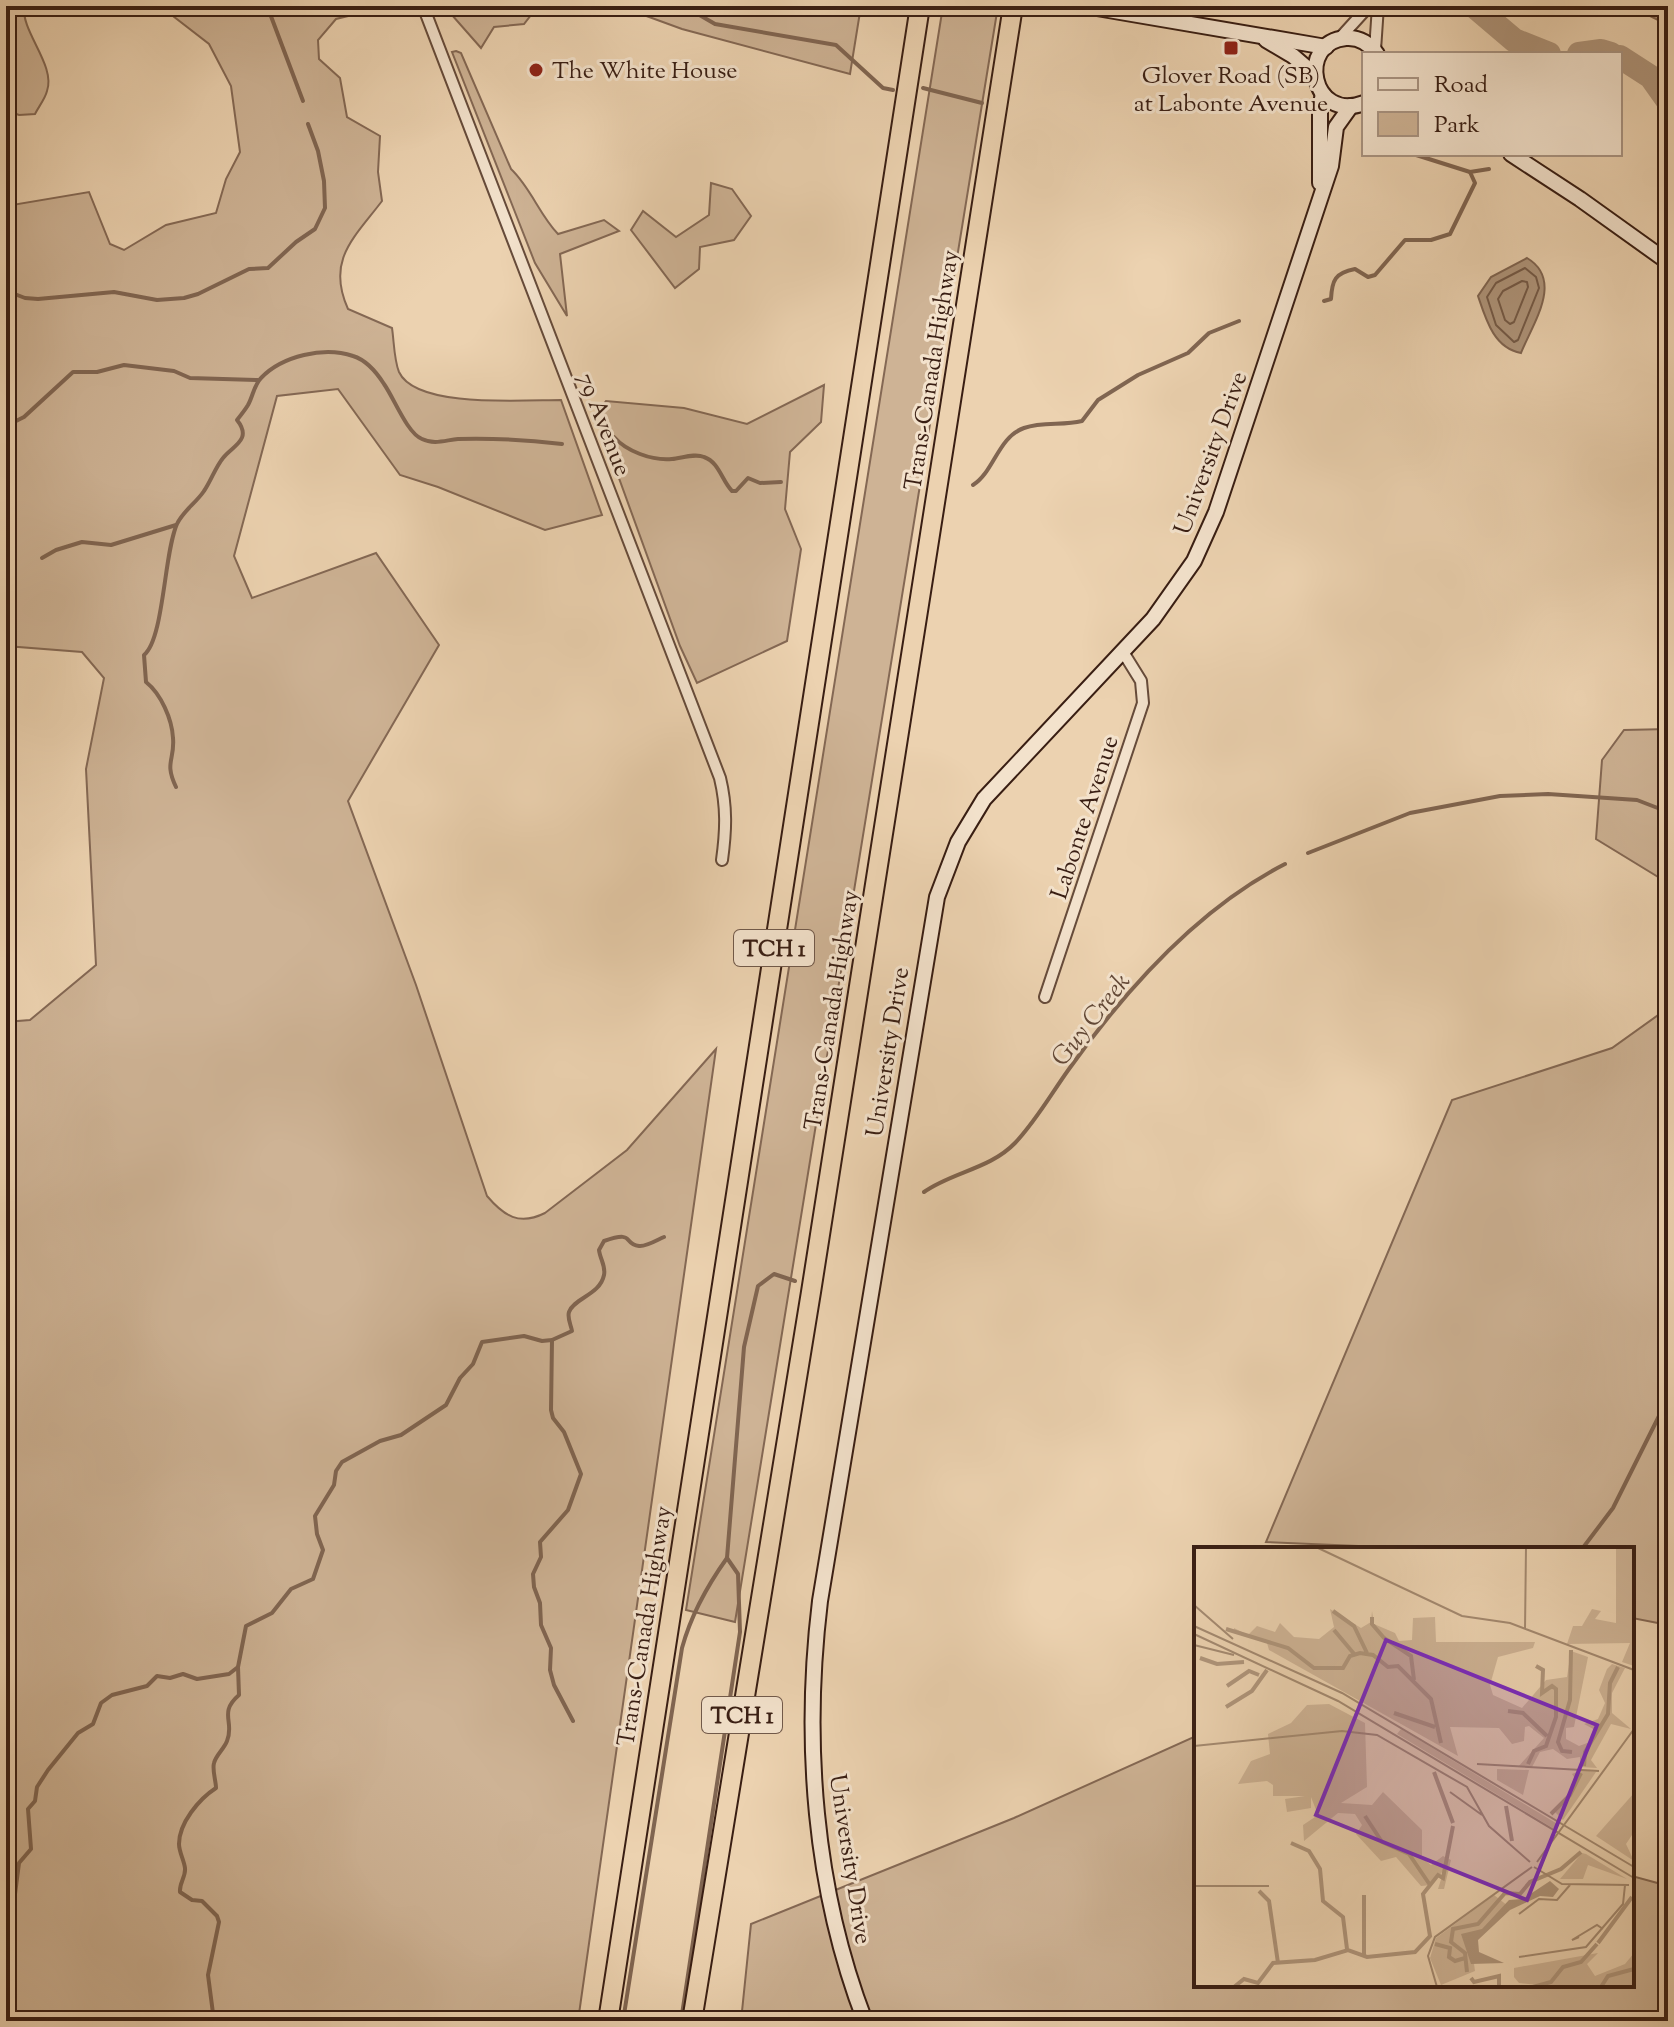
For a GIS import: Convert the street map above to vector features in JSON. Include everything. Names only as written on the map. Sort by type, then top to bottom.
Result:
[{"type":"highway","name":"Trans-Canada Highway","points":[[608,2021],[920,6]]},
{"type":"highway","name":"Trans-Canada Highway","points":[[692,2021],[811,1292],[1013,6]]},
{"type":"street","name":"79 Avenue","points":[[423,6],[720,778],[727,824],[722,860]]},
{"type":"street","points":[[1085,6],[1262,37],[1333,43],[1358,39],[1376,52]]},
{"type":"street","points":[[1315,75],[1319,55],[1369,6]]},
{"type":"street","points":[[1376,52],[1378,6]]},
{"type":"street","points":[[1262,37],[1293,56],[1315,75],[1323,94],[1331,101],[1357,104]]},
{"type":"street","name":"University Drive","points":[[1320,191],[1320,108],[1323,94]]},
{"type":"street","name":"University Drive","points":[[865,2021],[835,1921],[819,1824],[812,1723],[814,1660],[820,1601],[930,928],[946,868],[984,799],[1123,652],[1166,603],[1194,561],[1231,469],[1320,191],[1331,166],[1336,127],[1357,104]]},
{"type":"street","points":[[1514,156],[1668,262]]},
{"type":"street","name":"Labonte Avenue","points":[[1045,997],[1143,703],[1141,681],[1123,652]]},
{"type":"green space","points":[[6,6],[24,6],[24,16],[47,70],[47,91],[35,114],[19,115],[6,110]]},
{"type":"green space","points":[[160,6],[389,6],[336,19],[318,40],[319,59],[340,78],[347,117],[380,136],[378,172],[382,201],[353,239],[342,263],[340,277],[348,309],[392,328],[399,372],[409,384],[427,392],[473,400],[561,400],[602,515],[545,530],[400,475],[338,389],[277,396],[234,556],[252,598],[376,553],[439,645],[348,801],[416,985],[487,1196],[513,1217],[527,1219],[545,1213],[627,1150],[716,1049],[578,2021],[6,2021],[6,1022],[30,1020],[96,965],[86,769],[104,678],[82,652],[6,646],[6,206],[89,192],[110,244],[124,250],[166,225],[216,213],[226,179],[240,152],[231,86],[209,44]]},
{"type":"green space","points":[[444,6],[538,6],[524,24],[494,27],[481,48]]},
{"type":"green space","points":[[619,6],[865,6],[860,12],[850,74],[682,29]]},
{"type":"green space","points":[[943,6],[998,6],[735,1622],[686,1610]]},
{"type":"green space","points":[[452,52],[461,53],[511,169],[558,234],[604,220],[619,231],[560,254],[567,316],[535,263]]},
{"type":"green space","points":[[711,183],[732,189],[751,216],[734,240],[700,247],[699,269],[675,288],[631,230],[643,211],[676,237],[709,215]]},
{"type":"green space","points":[[824,385],[821,422],[790,452],[785,509],[801,549],[787,641],[697,683],[680,646],[596,415],[606,401],[684,408],[747,424]]},
{"type":"green space","points":[[1668,729],[1668,883],[1596,839],[1602,760],[1624,730]]},
{"type":"green space","points":[[1668,1008],[1668,1625],[1634,1618],[1634,1547],[1359,1547],[1266,1542],[1452,1100],[1612,1048]]},
{"type":"green space","points":[[1194,1737],[1194,1987],[1634,1987],[1634,1877],[1668,1889],[1668,2006],[1638,2021],[741,2021],[751,1924],[1014,1818]]},
{"type":"water","points":[[1579,6],[1668,6],[1668,25],[1644,13],[1606,12]]},
{"type":"water","points":[[1527,258],[1538,267],[1545,290],[1538,316],[1521,353],[1504,345],[1492,332],[1478,296],[1491,277]]},
{"type":"waterway","points":[[244,6],[261,10],[277,6]]},
{"type":"waterway","points":[[684,6],[715,24],[836,45],[883,88],[893,90]]},
{"type":"waterway","points":[[1474,6],[1514,40],[1544,52]]},
{"type":"waterway","points":[[269,11],[303,101]]},
{"type":"waterway","points":[[1594,52],[1604,52]]},
{"type":"waterway","points":[[1622,58],[1651,77],[1668,101]]},
{"type":"waterway","points":[[923,88],[982,103]]},
{"type":"waterway","points":[[6,294],[38,299],[114,292],[157,300],[184,298],[249,269],[268,268],[315,229],[325,208],[318,151],[308,124]]},
{"type":"waterway","points":[[1419,156],[1470,172]]},
{"type":"waterway","points":[[1324,301],[1331,299],[1332,287],[1339,275],[1355,269],[1368,277],[1375,275],[1405,240],[1431,240],[1450,234],[1475,183],[1470,172],[1489,169]]},
{"type":"waterway","points":[[973,485],[1015,432],[1031,426],[1082,421],[1098,400],[1138,375],[1188,353],[1209,333],[1239,321]]},
{"type":"waterway","points":[[176,787],[171,772],[172,731],[165,707],[146,682],[144,655],[156,632],[177,524],[204,491],[223,458],[242,438],[237,420],[257,384],[270,370],[304,355],[342,353],[358,358],[375,371],[406,423],[426,441],[497,439],[562,444]]},
{"type":"waterway","points":[[6,426],[24,417],[73,372],[97,372],[124,365],[174,371],[190,378],[258,380]]},
{"type":"waterway","points":[[603,436],[614,437],[632,451],[648,457],[672,459],[697,455],[709,459],[732,491],[736,491],[748,478],[760,483],[781,482]]},
{"type":"waterway","points":[[42,558],[82,542],[111,545],[176,525]]},
{"type":"waterway","name":"Guy Creek","points":[[1308,853],[1410,813],[1500,796],[1548,794],[1637,800],[1668,812]]},
{"type":"waterway","name":"Guy Creek","points":[[924,1192],[983,1165],[1015,1143],[1091,1039],[1165,953],[1222,904],[1285,864]]},
{"type":"waterway","name":"Guy Creek","points":[[214,2021],[208,1975],[219,1922],[202,1901],[192,1900],[180,1892],[185,1868],[179,1844],[182,1828],[191,1812],[216,1788],[214,1763],[229,1734],[229,1707],[239,1695],[238,1667],[246,1626],[272,1613],[291,1589],[313,1579],[323,1550],[315,1516],[334,1485],[336,1471],[342,1462],[380,1441],[401,1435],[446,1405],[460,1378],[473,1364],[482,1342],[524,1336],[542,1341],[552,1340],[572,1331],[569,1319],[572,1307],[602,1282],[604,1269],[599,1250],[604,1241],[625,1237],[634,1245],[642,1246],[664,1237]]},
{"type":"waterway","points":[[623,2021],[682,1648],[700,1601],[727,1558],[744,1347],[758,1286],[774,1274],[795,1281]]},
{"type":"waterway","points":[[552,1340],[551,1410],[564,1432],[581,1474],[568,1510],[540,1542],[541,1557],[533,1574],[540,1603],[541,1625],[551,1648],[550,1670],[554,1685],[573,1721]]},
{"type":"waterway","points":[[1584,1547],[1613,1508],[1668,1398]]},
{"type":"waterway","points":[[681,2021],[740,1632],[738,1574],[727,1558]]},
{"type":"waterway","points":[[6,1959],[12,1941],[9,1934],[9,1902],[15,1894],[19,1863],[31,1849],[28,1809],[35,1801],[37,1787],[48,1770],[78,1733],[93,1724],[101,1703],[112,1695],[147,1686],[157,1676],[170,1678],[183,1674],[197,1679],[229,1674],[238,1667]]},
{"type":"place","name":"Glover Road (SB) at Labonte Avenue","points":[[1231,48]]},
{"type":"place","name":"The White House","points":[[536,70]]}]
